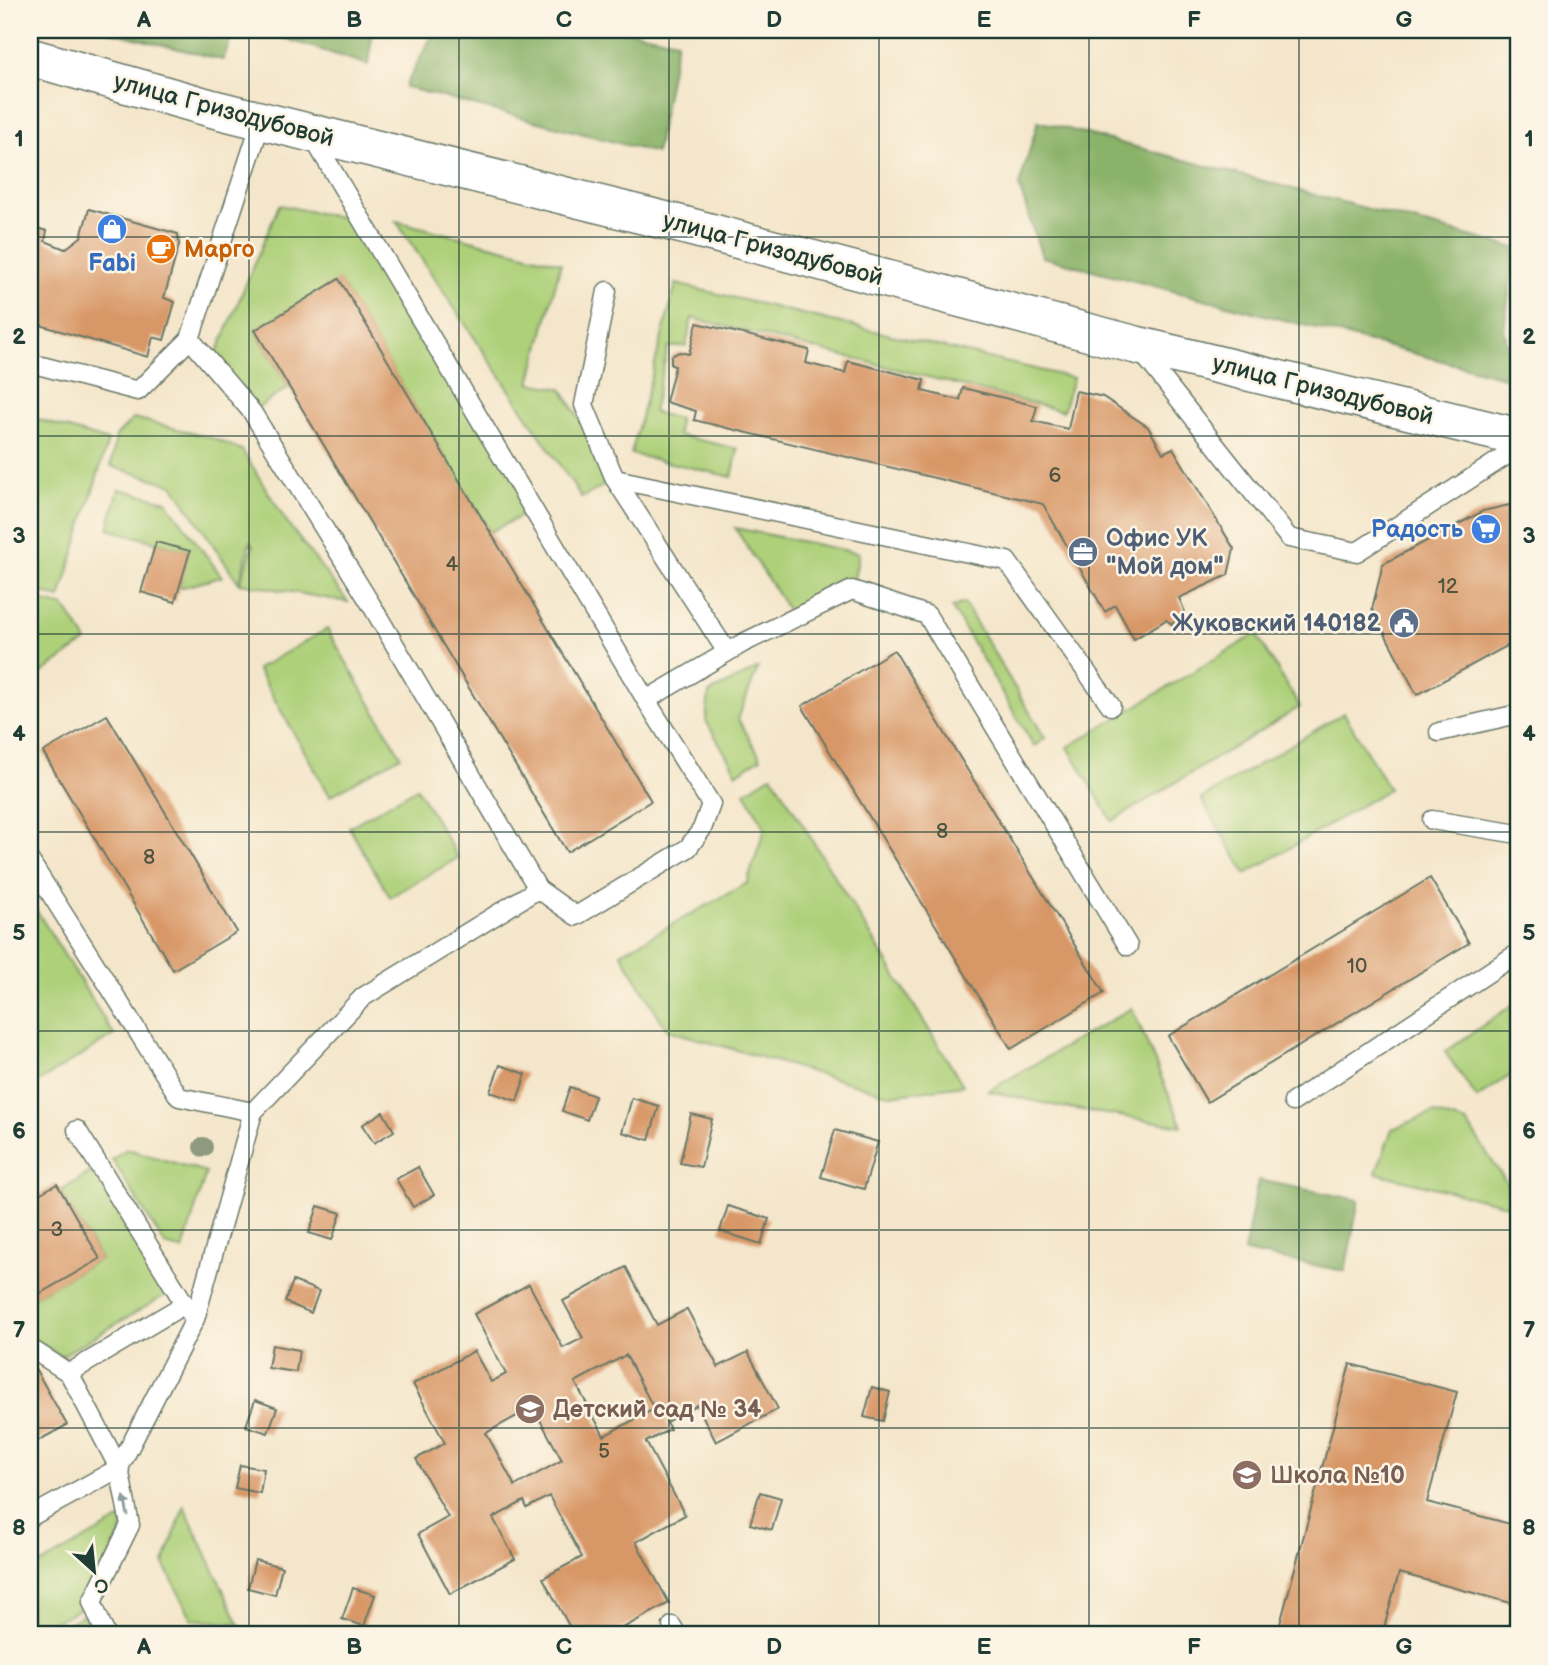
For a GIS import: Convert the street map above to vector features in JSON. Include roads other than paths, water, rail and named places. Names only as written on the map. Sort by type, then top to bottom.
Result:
[{"type":"street","name":"улица Гризодубовой","points":[[30,57],[214,109],[679,224],[1136,345],[1518,437]]},
{"type":"lane","points":[[30,363],[138,391],[190,339],[262,120]]},
{"type":"lane","points":[[190,339],[252,412],[372,606],[538,889],[576,916],[688,848],[702,829],[711,804],[646,700],[310,133]]},
{"type":"lane","points":[[607,291],[584,405],[615,479],[727,652]]},
{"type":"lane","points":[[1136,345],[1289,538],[1357,552],[1518,448]]},
{"type":"lane","points":[[615,479],[1007,561],[1111,706]]},
{"type":"lane","points":[[646,700],[727,652],[852,590],[927,615],[1128,946]]},
{"type":"lane","points":[[1439,732],[1518,714]]},
{"type":"lane","points":[[1432,820],[1518,834]]},
{"type":"lane","points":[[30,861],[179,1097],[253,1112]]},
{"type":"lane","points":[[30,1517],[119,1468],[195,1320],[253,1112],[363,997],[538,889]]},
{"type":"lane","points":[[1293,1102],[1518,953]]},
{"type":"lane","points":[[78,1130],[195,1320]]},
{"type":"lane","points":[[69,1373],[184,1304]]},
{"type":"lane","points":[[30,1348],[69,1373],[119,1468],[130,1525],[92,1602],[106,1635]]},
{"type":"place","name":"Fabi","points":[[112,229]]},
{"type":"place","name":"Марго","points":[[161,249]]},
{"type":"place","name":"Радость","points":[[1486,529]]},
{"type":"place","name":"Офис УК \"Мой дом\"","points":[[1083,552]]},
{"type":"place","name":"Жуковский 140182","points":[[1404,623]]},
{"type":"place","name":"Детский сад № 34","points":[[530,1409]]},
{"type":"place","name":"Школа №10","points":[[1247,1475]]}]
